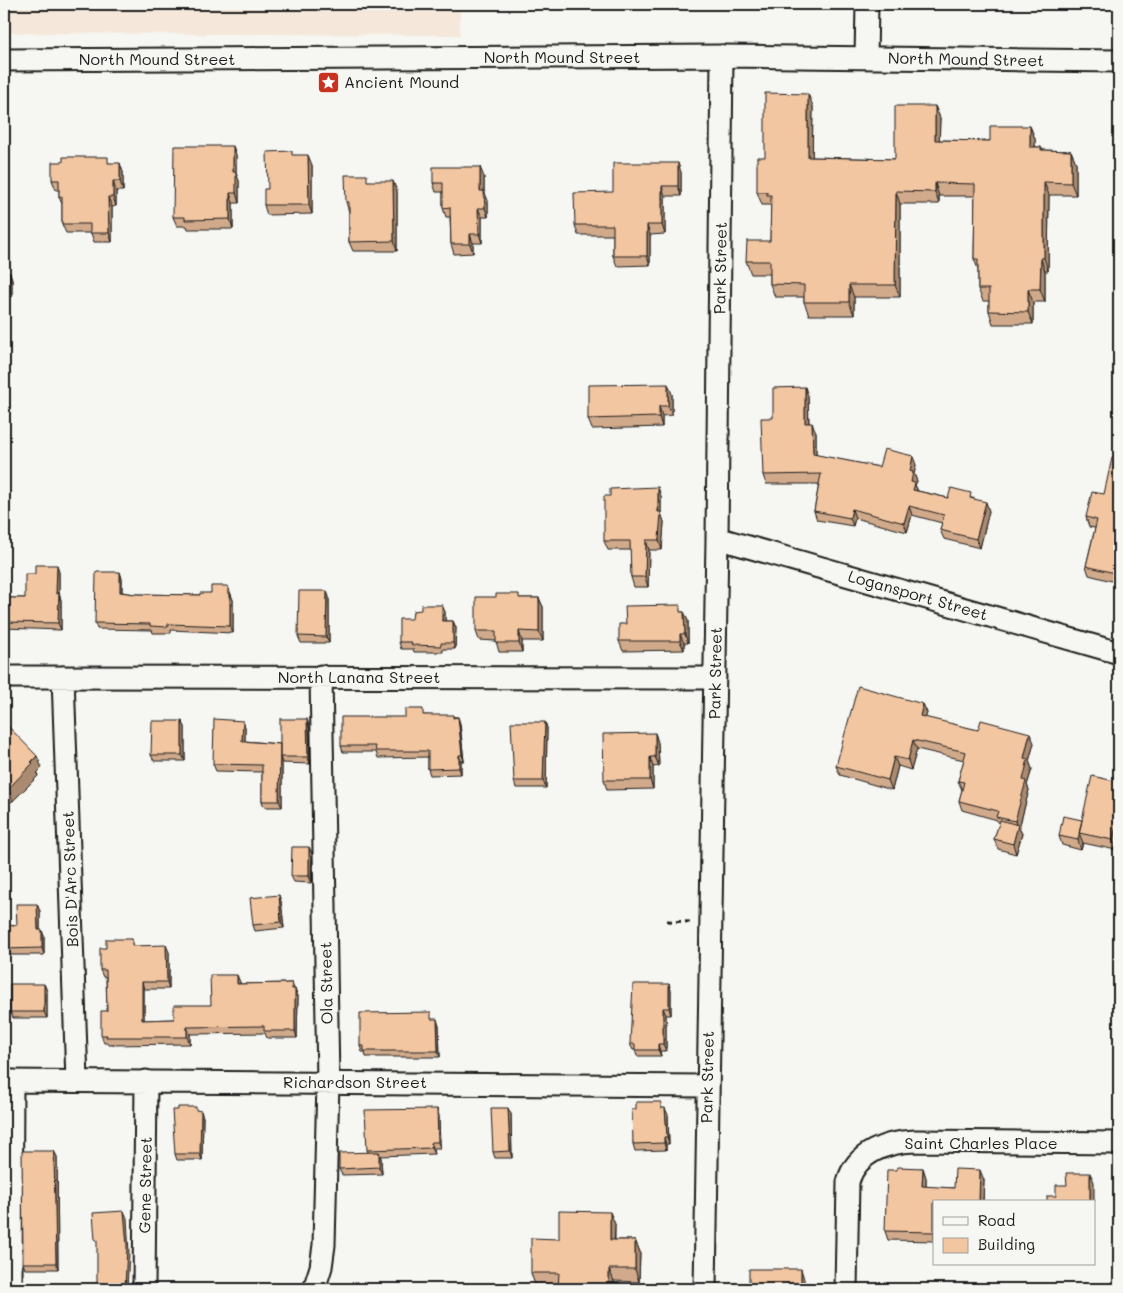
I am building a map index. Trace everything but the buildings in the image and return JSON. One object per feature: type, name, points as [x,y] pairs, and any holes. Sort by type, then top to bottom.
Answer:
[{"type":"street","points":[[866,58],[868,4]]},
{"type":"street","name":"North Mound Street","points":[[4,60],[722,56],[1119,61]]},
{"type":"street","name":"Park Street","points":[[704,1289],[715,678],[722,56]]},
{"type":"street","name":"Logansport Street","points":[[717,538],[1119,653]]},
{"type":"street","name":"Ola Street","points":[[314,1289],[324,1245],[328,1081],[321,676]]},
{"type":"street","name":"North Lanana Street","points":[[4,677],[715,678]]},
{"type":"street","name":"Bois D'Arc Street","points":[[63,677],[77,1081]]},
{"type":"street","points":[[8,1081],[11,1289]]},
{"type":"street","name":"Richardson Street","points":[[8,1081],[328,1081],[707,1086]]},
{"type":"street","name":"Gene Street","points":[[144,1289],[146,1081]]},
{"type":"street","name":"Saint Charles Place","points":[[846,1289],[848,1182],[851,1172],[876,1149],[888,1144],[915,1141],[1119,1143]]},
{"type":"shaded area","points":[[4,4],[460,4],[460,35],[4,33]]},
{"type":"place","name":"Ancient Mound","points":[[328,82]]}]
